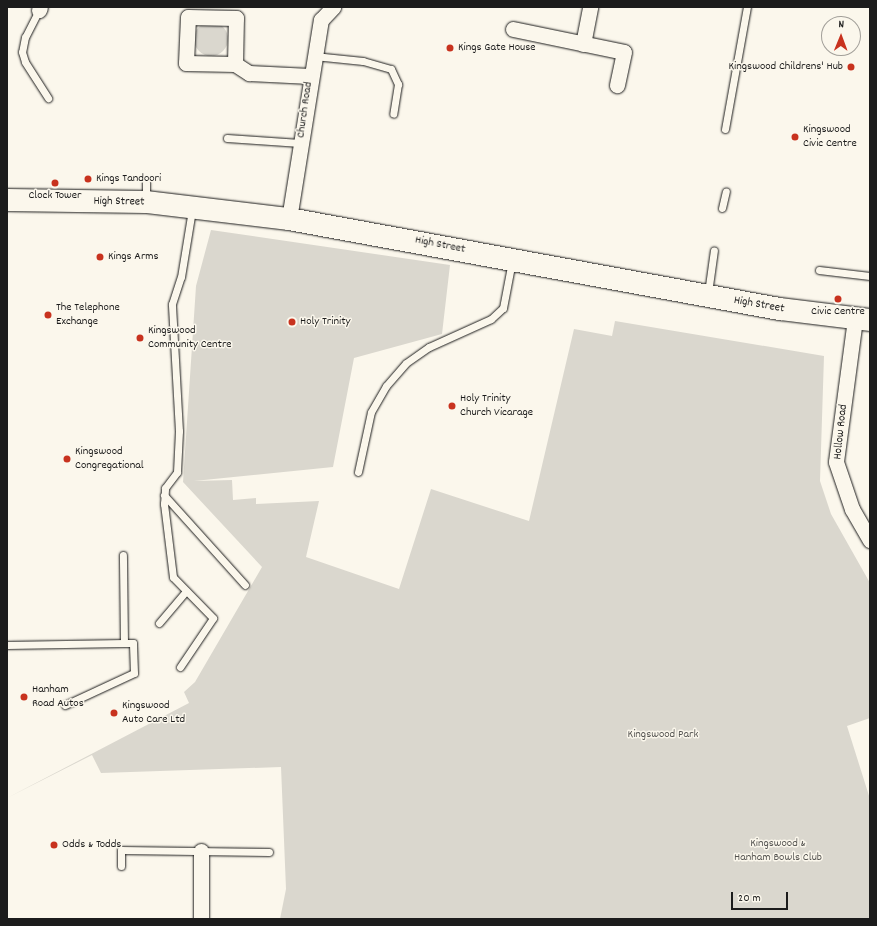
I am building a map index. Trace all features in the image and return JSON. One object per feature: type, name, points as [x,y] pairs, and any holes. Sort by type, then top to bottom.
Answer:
[{"type":"main road","name":"High Street","points":[[12,202],[146,192],[193,206],[289,219],[707,295],[863,319]]},
{"type":"street","name":"Church Road","points":[[289,219],[313,56],[321,20],[333,7]]},
{"type":"street","points":[[583,44],[590,7]]},
{"type":"street","points":[[235,64],[236,18],[188,17],[186,63],[235,64],[249,73],[310,76]]},
{"type":"street","points":[[513,29],[624,52],[618,85]]},
{"type":"street","name":"Hollow Road","points":[[863,319],[836,462],[852,509],[870,540]]},
{"type":"street","points":[[201,852],[201,919]]},
{"type":"lane","points":[[725,129],[747,7]]},
{"type":"lane","points":[[39,8],[26,37],[22,52],[25,62],[48,98]]},
{"type":"lane","points":[[313,56],[363,61],[390,69],[398,84],[393,114]]},
{"type":"lane","points":[[227,138],[301,142]]},
{"type":"lane","points":[[722,208],[726,191]]},
{"type":"lane","points":[[180,667],[213,618],[173,577],[164,495],[165,488],[177,472],[179,431],[172,304],[181,277],[193,206]]},
{"type":"lane","points":[[707,295],[714,250]]},
{"type":"lane","points":[[358,472],[371,412],[386,386],[406,363],[429,347],[491,319],[503,308],[512,259]]},
{"type":"lane","points":[[819,270],[870,276]]},
{"type":"lane","points":[[164,495],[245,585]]},
{"type":"lane","points":[[123,555],[124,643]]},
{"type":"lane","points":[[159,623],[186,591]]},
{"type":"lane","points":[[7,645],[133,643],[134,673],[65,706]]},
{"type":"lane","points":[[121,866],[121,850],[270,852]]},
{"type":"green space","points":[[214,22],[221,24],[226,29],[228,39],[226,49],[221,54],[208,56],[201,54],[196,49],[194,36],[196,29],[201,24]]},
{"type":"green space","name":"Kingswood Park","points":[[211,230],[450,265],[442,334],[354,358],[333,467],[194,481],[232,480],[233,500],[256,498],[256,504],[319,501],[306,557],[399,589],[431,489],[529,521],[574,329],[612,336],[615,321],[824,356],[820,481],[831,514],[870,583],[870,718],[847,726],[870,799],[870,919],[280,919],[286,889],[281,767],[101,773],[92,755],[7,798],[189,703],[184,692],[195,682],[262,567],[183,482],[196,286]]},
{"type":"place","name":"Kings Gate House","points":[[450,48]]},
{"type":"place","name":"Kingswood Childrens' Hub","points":[[851,67]]},
{"type":"place","name":"Kingswood Civic Centre","points":[[795,137]]},
{"type":"place","name":"Kings Tandoori","points":[[88,179]]},
{"type":"place","name":"Clock Tower","points":[[55,183]]},
{"type":"place","name":"Kings Arms","points":[[100,257]]},
{"type":"place","name":"Civic Centre","points":[[838,299]]},
{"type":"place","name":"The Telephone Exchange","points":[[48,315]]},
{"type":"place","name":"Holy Trinity","points":[[292,322]]},
{"type":"place","name":"Kingswood Community Centre","points":[[140,338]]},
{"type":"place","name":"Holy Trinity Church Vicarage","points":[[452,406]]},
{"type":"place","name":"Kingswood Congregational","points":[[67,459]]},
{"type":"place","name":"Hanham Road Autos","points":[[24,697]]},
{"type":"place","name":"Kingswood Auto Care Ltd","points":[[114,713]]},
{"type":"place","name":"Odds & Todds","points":[[54,845]]},
{"type":"park label","name":"Kingswood & Hanham Bowls Club","points":[[778,851]]}]
